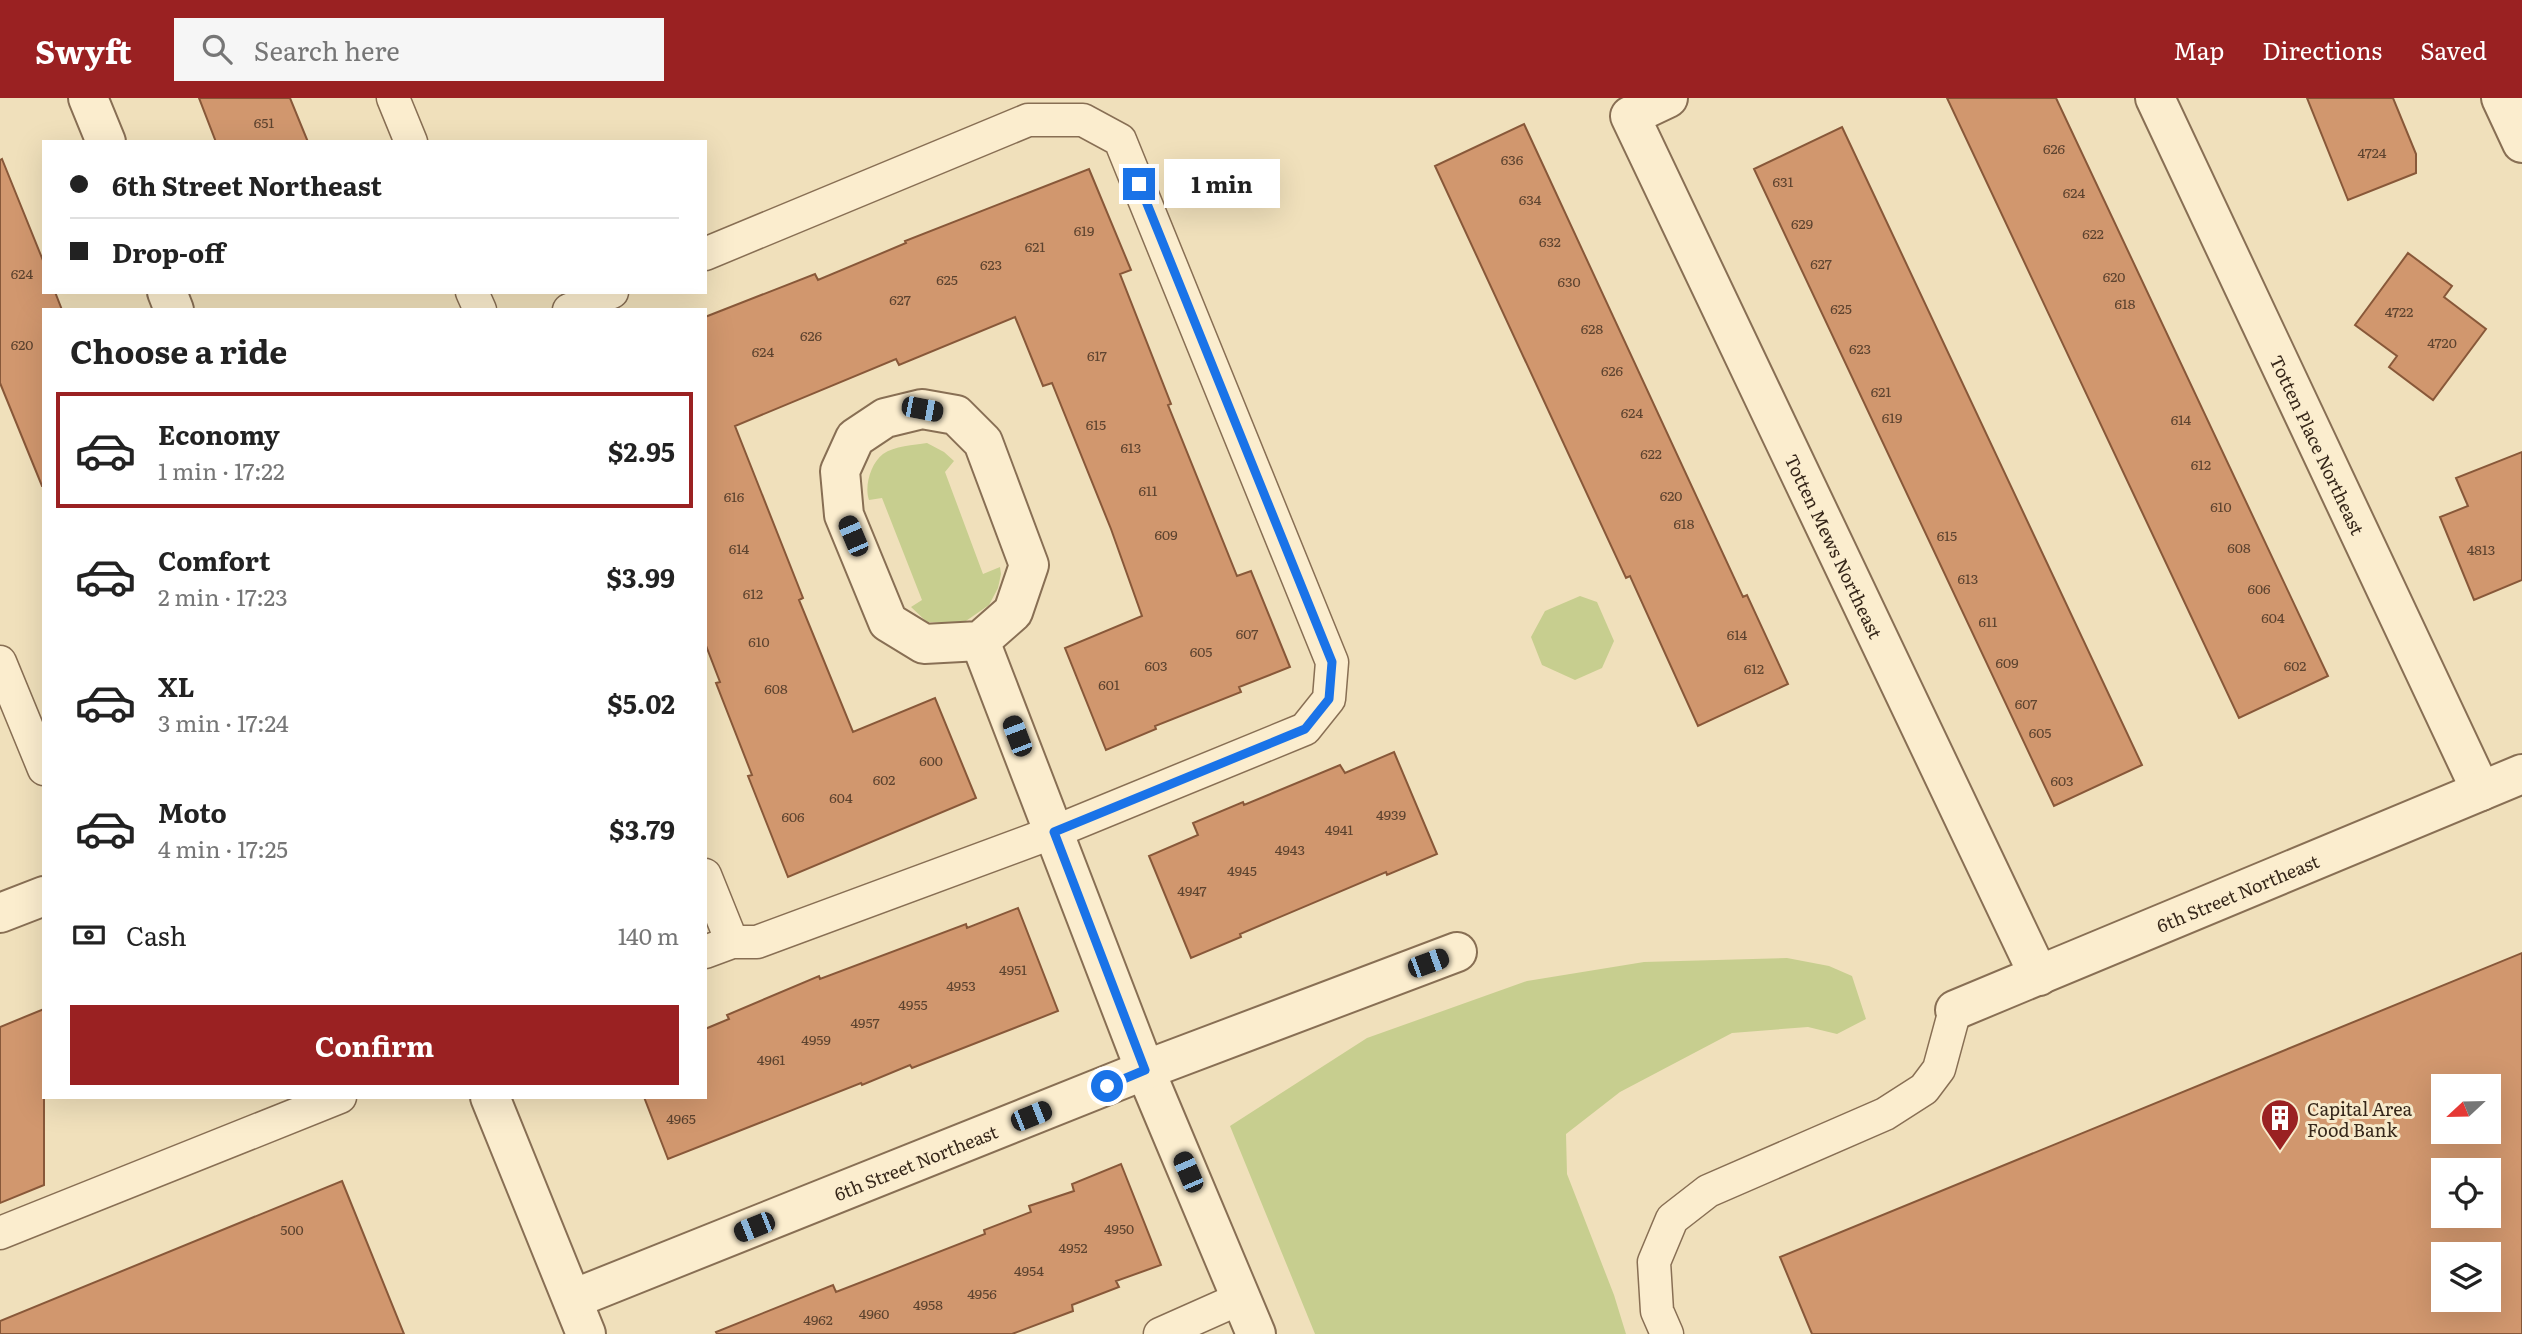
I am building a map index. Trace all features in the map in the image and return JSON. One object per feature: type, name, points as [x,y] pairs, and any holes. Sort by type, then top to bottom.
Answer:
[{"type":"street","points":[[88,98],[105,140]]},
{"type":"street","name":"Totten Mews Northeast","points":[[1668,98],[1630,116],[2039,976]]},
{"type":"street","name":"Totten Place Northeast","points":[[2155,98],[2481,791]]},
{"type":"street","points":[[2501,98],[2522,143]]},
{"type":"street","points":[[922,409],[956,415],[983,442],[1029,565],[1013,612],[980,641],[925,644],[888,622],[844,515],[840,471],[855,438],[885,418],[922,409]]},
{"type":"street","points":[[980,641],[1145,1070],[1256,1334]]},
{"type":"street","name":"6th Street Northeast","points":[[1955,1010],[2522,774]]},
{"type":"street","points":[[0,913],[42,897]]},
{"type":"street","name":"6th Street Northeast","points":[[573,1299],[1145,1070],[1457,952]]},
{"type":"street","points":[[491,1099],[586,1334]]},
{"type":"lane","points":[[393,98],[410,140]]},
{"type":"lane","points":[[707,253],[1028,120],[1083,120],[1121,140],[1332,662],[1329,699],[1305,729],[1054,832],[757,942],[719,947],[707,885]]},
{"type":"lane","points":[[574,308],[607,294]]},
{"type":"lane","points":[[0,662],[42,764]]},
{"type":"lane","points":[[1667,1334],[1657,1311],[1654,1262],[1672,1219],[1708,1191],[1885,1114],[1924,1089],[1939,1069],[1955,1010]]},
{"type":"lane","points":[[0,1233],[335,1099]]},
{"type":"lane","points":[[1160,1334],[1241,1298]]},
{"type":"green space","points":[[927,443],[954,461],[945,472],[983,574],[1000,567],[998,588],[989,605],[963,623],[927,622],[911,607],[922,600],[882,498],[869,500],[868,482],[872,469],[883,454],[898,448]]},
{"type":"green space","points":[[1580,596],[1597,602],[1614,641],[1602,668],[1575,680],[1542,665],[1531,637],[1545,611]]},
{"type":"green space","points":[[1787,958],[1829,966],[1852,976],[1866,1019],[1837,1034],[1808,1027],[1732,1033],[1620,1092],[1566,1134],[1567,1174],[1614,1295],[1626,1334],[1315,1334],[1230,1126],[1367,1038],[1527,981],[1644,962]]},
{"type":"building","points":[[199,98],[290,98],[307,140],[215,140]]},
{"type":"building","points":[[1947,98],[2056,98],[2328,676],[2239,718]]},
{"type":"building","points":[[2307,98],[2393,98],[2416,154],[2416,173],[2348,200]]},
{"type":"building","points":[[1524,124],[1743,597],[1747,595],[1788,684],[1698,726],[1630,576],[1626,578],[1435,166]]},
{"type":"building","points":[[1842,127],[2142,765],[2054,806],[1754,169]]},
{"type":"building","points":[[2,159],[42,258],[42,294],[56,294],[61,308],[42,308],[42,486],[0,383]]},
{"type":"building","points":[[1089,169],[1131,270],[1120,274],[1171,404],[1168,405],[1237,576],[1251,571],[1290,667],[1239,687],[1241,692],[1155,726],[1156,729],[1106,750],[1065,648],[1142,616],[1111,529],[1052,383],[1043,386],[1015,317],[899,365],[896,359],[735,426],[803,598],[799,600],[853,732],[935,698],[976,798],[788,877],[748,776],[752,775],[716,683],[720,682],[707,648],[707,316],[815,274],[818,280],[906,243],[905,241]]},
{"type":"building","points":[[2408,253],[2452,286],[2444,297],[2486,329],[2433,400],[2389,367],[2397,356],[2355,325]]},
{"type":"building","points":[[2522,452],[2522,580],[2474,600],[2440,517],[2468,506],[2456,478]]},
{"type":"building","points":[[1394,752],[1437,854],[1387,875],[1386,872],[1240,934],[1241,937],[1191,958],[1149,856],[1198,835],[1193,823],[1340,765],[1345,773]]},
{"type":"building","points":[[1018,908],[1058,1011],[912,1068],[910,1065],[862,1085],[861,1083],[668,1159],[645,1099],[707,1099],[707,1028],[729,1019],[727,1015],[819,976],[820,979],[966,924],[967,928]]},
{"type":"building","name":"Capital Area Food Bank","points":[[2522,953],[2522,1334],[1812,1334],[1780,1257]]},
{"type":"building","points":[[42,1010],[44,1185],[0,1203],[0,1027]]},
{"type":"building","points":[[1121,1164],[1161,1265],[1116,1281],[1119,1287],[1072,1305],[1073,1311],[1012,1334],[716,1332],[833,1285],[836,1292],[985,1234],[984,1230],[1031,1212],[1029,1206],[1074,1191],[1072,1184]]},
{"type":"building","points":[[342,1181],[404,1334],[0,1334],[0,1321]]},
{"type":"place","name":"Capital Area Food Bank","points":[[2280,1152]]},
{"type":"route","points":[[1107,1086],[1145,1070],[1054,832],[1305,729],[1329,699],[1332,662],[1139,184]]}]
